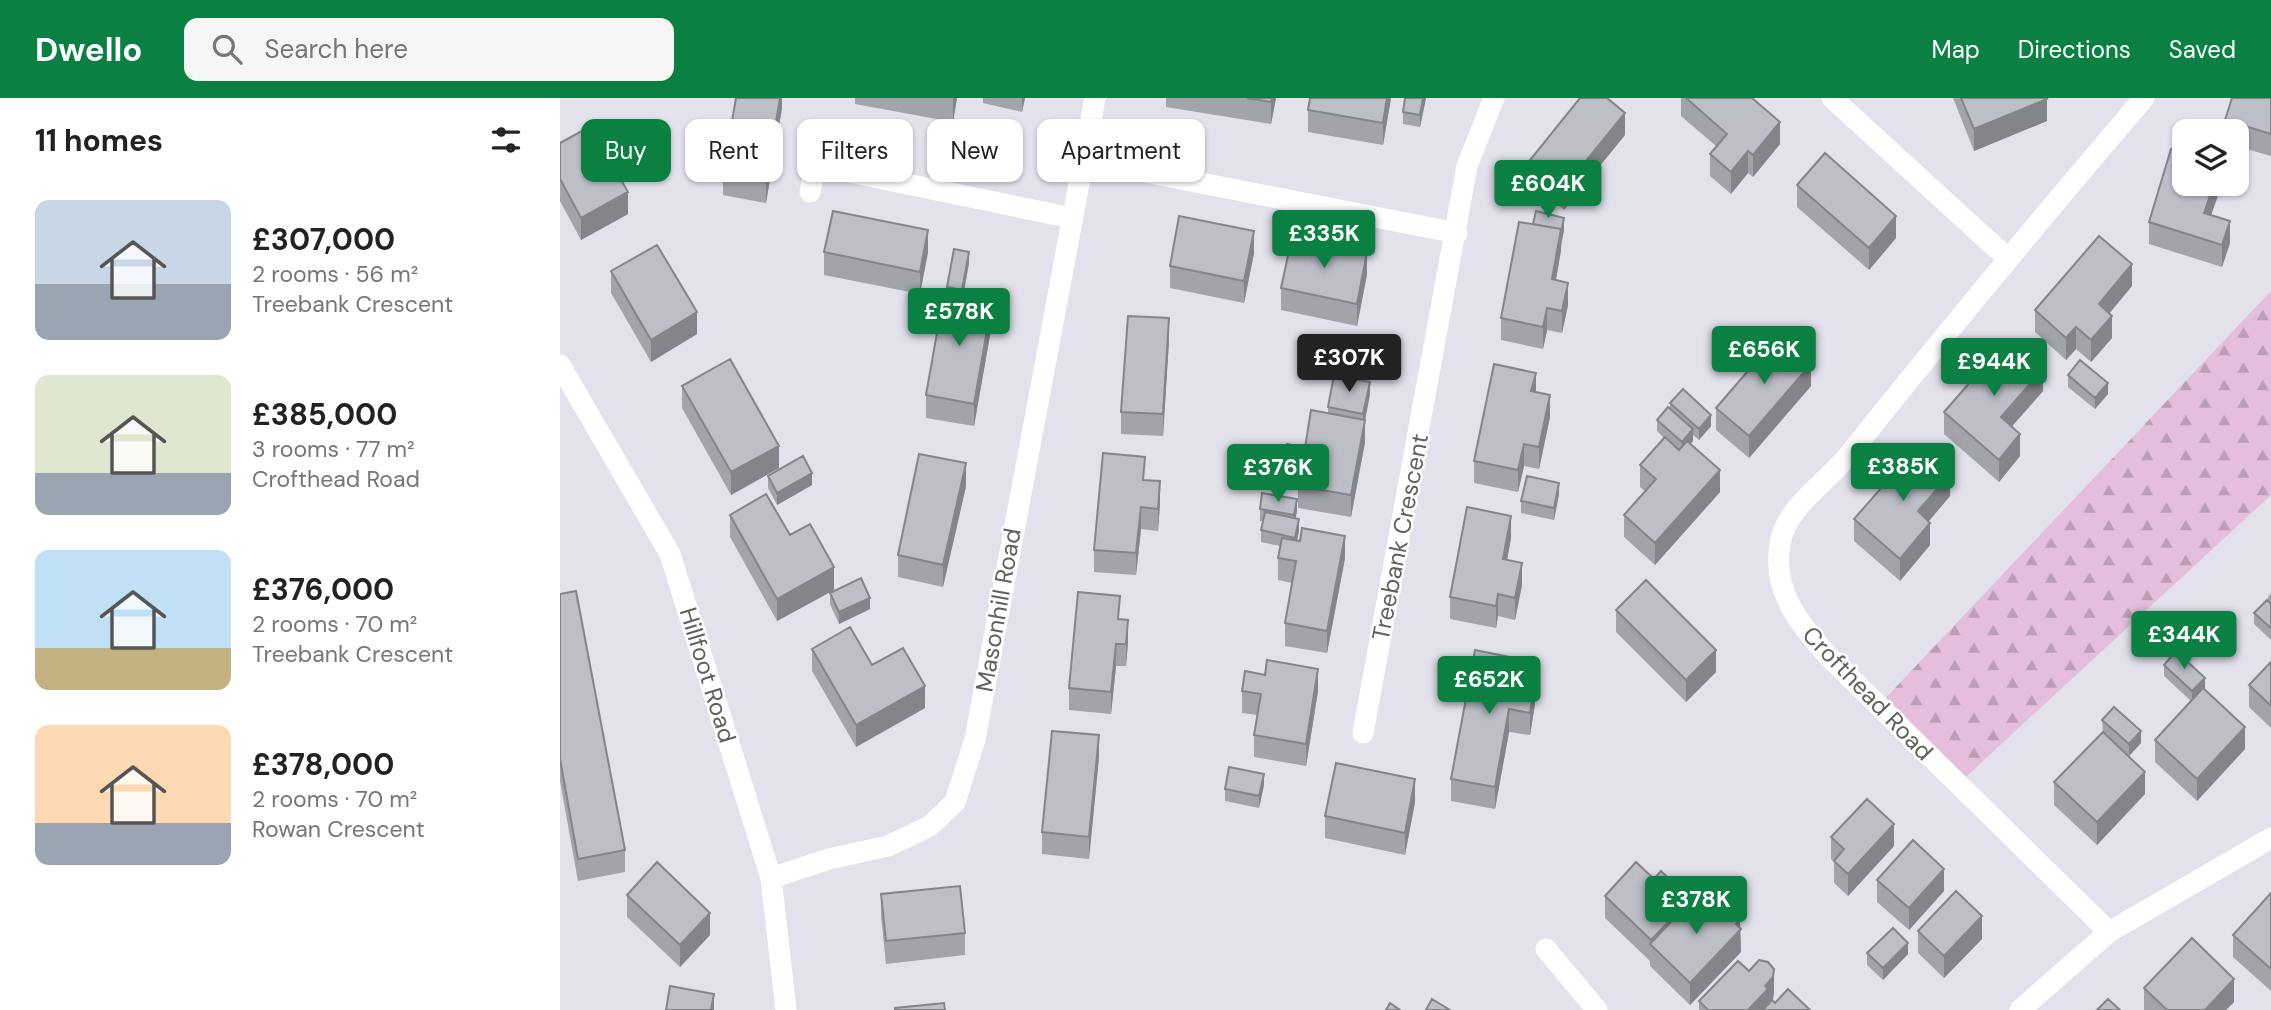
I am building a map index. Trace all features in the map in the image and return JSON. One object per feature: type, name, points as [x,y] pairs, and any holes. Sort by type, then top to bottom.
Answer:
[{"type":"street","name":"Masonhill Road","points":[[1091,119],[1095,98]]},
{"type":"street","name":"Treebank Crescent","points":[[1363,733],[1457,233],[1467,166],[1494,98]]},
{"type":"street","points":[[1832,98],[2007,258]]},
{"type":"street","name":"Crofthead Road","points":[[2109,932],[1827,656],[1795,618],[1779,583],[1780,541],[1798,508],[1841,464],[2007,258],[2144,98]]},
{"type":"street","points":[[810,192],[812,182]]},
{"type":"street","points":[[897,182],[1072,218]]},
{"type":"street","name":"Masonhill Road","points":[[771,878],[829,859],[888,846],[930,826],[955,802],[975,739],[1079,182]]},
{"type":"street","points":[[1196,182],[1457,233]]},
{"type":"street","name":"Hillfoot Road","points":[[560,365],[670,554],[771,878],[786,1010]]},
{"type":"street","points":[[2020,1010],[2109,932],[2271,838]]},
{"type":"street","points":[[1546,949],[1597,1010]]},
{"type":"green space","points":[[2271,291],[2271,495],[1958,784],[1878,706]]},
{"type":"building","points":[[736,98],[780,98],[776,119],[732,119]]},
{"type":"building","points":[[1247,98],[1272,98],[1271,102]]},
{"type":"building","points":[[1310,98],[1387,98],[1383,123],[1308,110]]},
{"type":"building","points":[[1405,98],[1423,98],[1420,115],[1403,112]]},
{"type":"building","points":[[1580,98],[1607,98],[1625,113],[1564,188],[1530,160]]},
{"type":"building","points":[[1686,98],[1752,98],[1780,122],[1753,155],[1748,151],[1731,172],[1710,154],[1727,134]]},
{"type":"building","points":[[1961,98],[2046,98],[2047,99],[1974,129]]},
{"type":"building","points":[[2232,98],[2271,98],[2271,134],[2249,127],[2249,119],[2225,119]]},
{"type":"building","points":[[581,131],[581,182],[622,182],[628,192],[581,218],[560,179],[560,143]]},
{"type":"building","points":[[2171,149],[2172,196],[2210,196],[2204,213],[2230,221],[2222,245],[2149,222]]},
{"type":"building","points":[[1825,153],[1896,216],[1869,248],[1797,185]]},
{"type":"building","points":[[833,211],[928,230],[920,272],[824,252]]},
{"type":"building","points":[[1536,211],[1564,218],[1561,232],[1561,229],[1533,224]]},
{"type":"building","points":[[1179,216],[1254,231],[1244,281],[1170,266]]},
{"type":"building","points":[[1519,222],[1561,229],[1552,279],[1568,283],[1562,311],[1547,308],[1543,327],[1501,318]]},
{"type":"building","points":[[2099,236],[2132,264],[2099,304],[2112,316],[2091,340],[2076,327],[2066,338],[2035,310]]},
{"type":"building","points":[[1292,237],[1367,252],[1357,304],[1281,288]]},
{"type":"building","points":[[657,245],[697,312],[651,340],[611,271]]},
{"type":"building","points":[[954,249],[969,252],[962,290],[947,287]]},
{"type":"building","points":[[944,293],[992,302],[974,404],[926,395]]},
{"type":"building","points":[[1128,316],[1169,318],[1163,414],[1121,412]]},
{"type":"building","points":[[1779,335],[1811,364],[1749,436],[1716,408]]},
{"type":"building","points":[[2008,339],[2043,369],[2001,417],[2020,434],[1999,460],[1944,412]]},
{"type":"building","points":[[730,359],[779,446],[731,472],[682,386]]},
{"type":"building","points":[[2080,360],[2108,383],[2095,398],[2068,375]]},
{"type":"building","points":[[1494,364],[1536,373],[1531,391],[1550,395],[1539,447],[1524,444],[1518,470],[1474,461]]},
{"type":"building","points":[[1334,375],[1370,382],[1363,414],[1328,407]]},
{"type":"building","points":[[1683,389],[1711,415],[1699,429],[1670,403]]},
{"type":"building","points":[[1668,407],[1693,429],[1682,442],[1657,420]]},
{"type":"building","points":[[1311,410],[1365,420],[1351,495],[1298,486],[1301,467],[1284,464],[1287,444],[1305,448]]},
{"type":"building","points":[[1665,437],[1679,450],[1687,441],[1720,470],[1655,543],[1624,515],[1656,479],[1640,465]]},
{"type":"building","points":[[1918,446],[1950,474],[1918,511],[1930,523],[1900,559],[1854,519]]},
{"type":"building","points":[[1103,453],[1145,457],[1143,480],[1160,481],[1158,509],[1141,507],[1136,553],[1094,550]]},
{"type":"building","points":[[919,454],[966,463],[943,565],[898,555]]},
{"type":"building","points":[[803,456],[812,473],[777,493],[768,476]]},
{"type":"building","points":[[1527,476],[1559,483],[1554,508],[1521,501]]},
{"type":"building","points":[[1262,493],[1297,499],[1294,515],[1260,509]]},
{"type":"building","points":[[766,494],[790,535],[810,524],[834,567],[777,599],[730,515]]},
{"type":"building","points":[[1467,507],[1511,516],[1503,559],[1522,563],[1515,598],[1498,594],[1496,606],[1450,597]]},
{"type":"building","points":[[1265,512],[1299,519],[1295,538],[1261,530]]},
{"type":"building","points":[[1302,528],[1345,536],[1327,631],[1285,623],[1296,561],[1278,558],[1282,538],[1300,541]]},
{"type":"building","points":[[861,578],[870,598],[839,612],[830,593]]},
{"type":"building","points":[[1646,580],[1716,650],[1686,680],[1616,610]]},
{"type":"building","points":[[576,591],[625,850],[578,859],[560,759],[560,594]]},
{"type":"building","points":[[1078,592],[1120,596],[1118,619],[1128,620],[1126,644],[1116,644],[1111,692],[1069,688]]},
{"type":"building","points":[[2267,600],[2271,604],[2271,628],[2254,613]]},
{"type":"building","points":[[850,627],[872,665],[903,648],[925,686],[856,725],[812,649]]},
{"type":"building","points":[[1475,650],[1520,659],[1516,678],[1535,682],[1530,713],[1509,709],[1495,787],[1451,779]]},
{"type":"building","points":[[2176,651],[2205,678],[2192,691],[2164,665]]},
{"type":"building","points":[[1267,660],[1318,669],[1306,744],[1254,735],[1261,694],[1242,691],[1245,671],[1265,675]]},
{"type":"building","points":[[2271,662],[2271,706],[2249,685]]},
{"type":"building","points":[[2203,688],[2245,727],[2197,779],[2155,740]]},
{"type":"building","points":[[2114,707],[2141,731],[2129,744],[2102,720]]},
{"type":"building","points":[[1052,731],[1099,735],[1089,837],[1042,832]]},
{"type":"building","points":[[2103,732],[2145,772],[2097,822],[2054,782]]},
{"type":"building","points":[[1336,763],[1415,779],[1405,833],[1325,816]]},
{"type":"building","points":[[1229,767],[1264,774],[1259,796],[1225,789]]},
{"type":"building","points":[[1867,799],[1894,824],[1848,874],[1834,861],[1844,849],[1831,837]]},
{"type":"building","points":[[1913,840],[1944,869],[1909,908],[1877,880]]},
{"type":"building","points":[[657,862],[710,913],[680,945],[627,895]]},
{"type":"building","points":[[1636,862],[1654,879],[1661,871],[1690,899],[1651,940],[1605,896]]},
{"type":"building","points":[[960,886],[965,933],[886,941],[881,894]]},
{"type":"building","points":[[1701,890],[1724,912],[1728,908],[1740,920],[1736,924],[1741,929],[1690,983],[1650,944]]},
{"type":"building","points":[[1956,891],[1982,916],[1944,956],[1918,931]]},
{"type":"building","points":[[2271,893],[2271,969],[2233,935]]},
{"type":"building","points":[[1893,928],[1908,943],[1883,968],[1867,953]]},
{"type":"building","points":[[2192,938],[2234,979],[2205,1010],[2167,1010],[2144,988]]},
{"type":"building","points":[[1759,960],[1768,962],[1774,969],[1773,977],[1765,986],[1768,989],[1748,1010],[1708,1010],[1699,1001],[1738,961],[1749,971]]},
{"type":"building","points":[[670,986],[714,994],[711,1010],[666,1010]]},
{"type":"building","points":[[1788,989],[1810,1010],[1763,1010],[1772,1000],[1775,1003]]},
{"type":"building","points":[[1432,999],[1450,1010],[1426,1010]]},
{"type":"building","points":[[2108,999],[2120,1010],[2097,1010]]},
{"type":"building","points":[[944,1003],[945,1010],[895,1010],[895,1008]]},
{"type":"building","points":[[1390,1003],[1400,1010],[1386,1010]]}]
